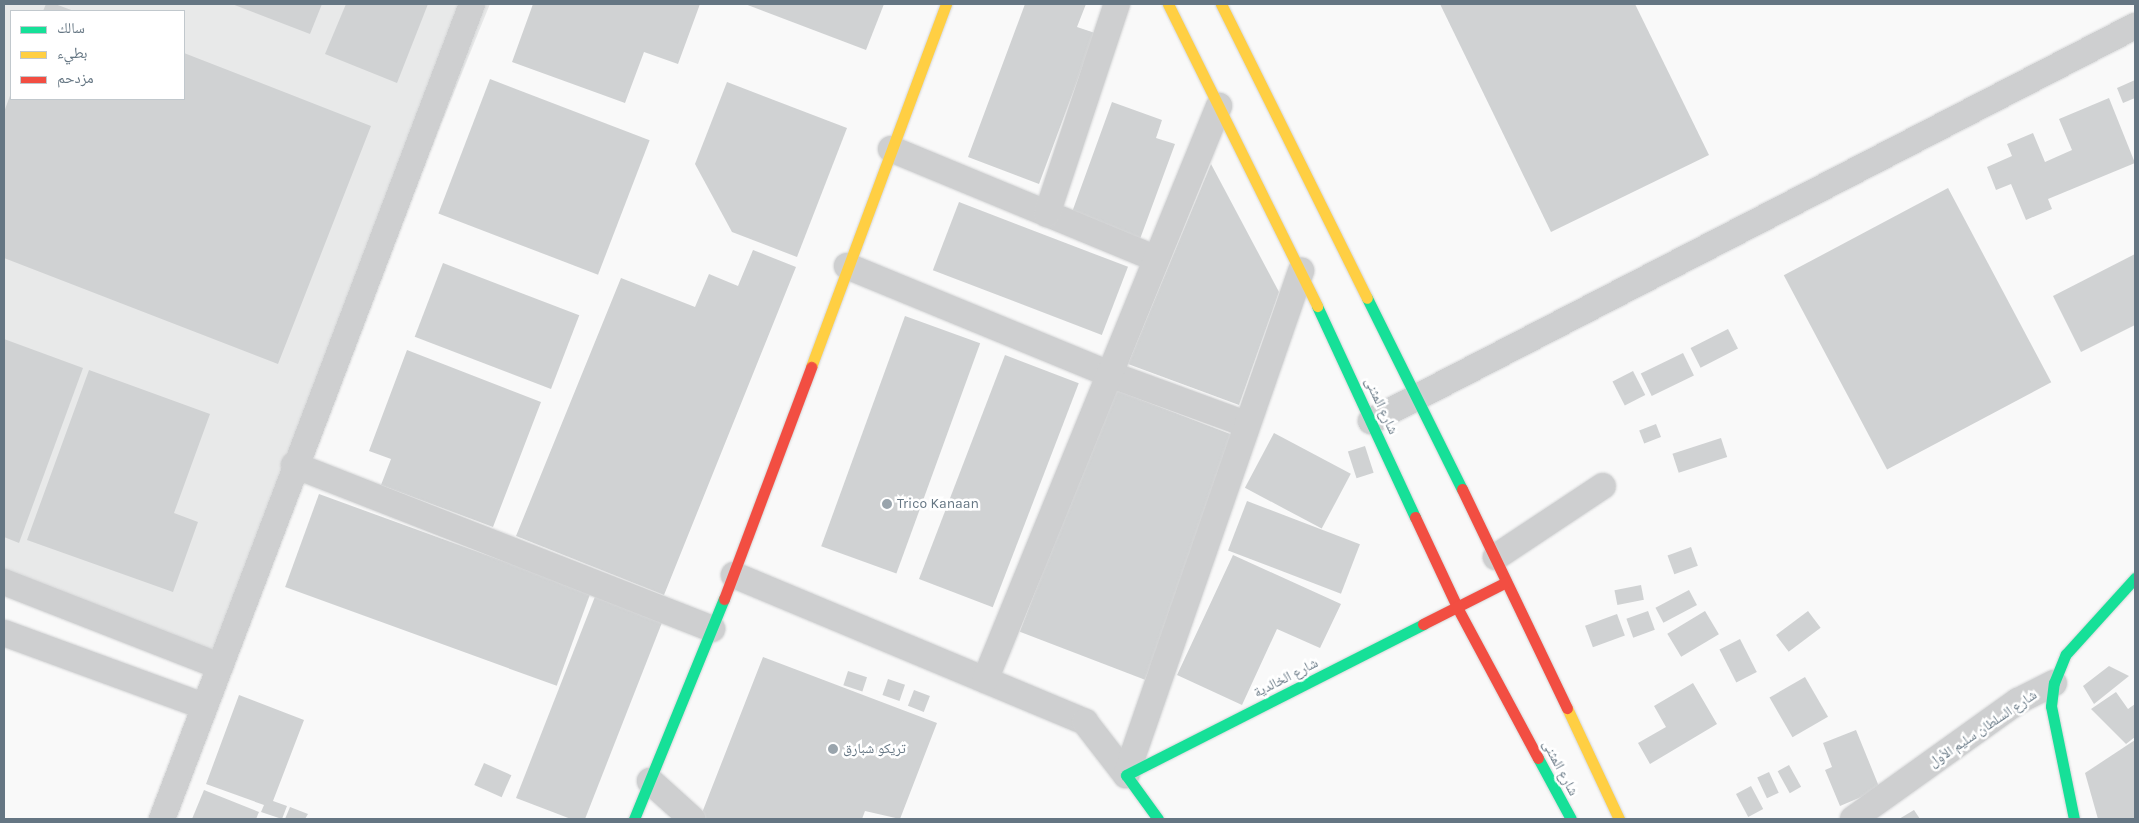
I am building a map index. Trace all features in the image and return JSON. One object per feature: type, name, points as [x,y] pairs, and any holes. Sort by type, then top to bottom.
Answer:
[{"type":"street","points":[[162,819],[294,465],[472,4]]},
{"type":"street","points":[[634,819],[734,575],[847,266],[946,4]]},
{"type":"street","points":[[1047,214],[1117,4]]},
{"type":"street","name":"شارع المثنى","points":[[1168,4],[1302,271],[1458,609],[1571,819]]},
{"type":"street","points":[[1221,4],[1496,557],[1506,582],[1619,819]]},
{"type":"street","points":[[1371,420],[1417,398],[2135,26]]},
{"type":"street","points":[[985,680],[1219,106]]},
{"type":"street","points":[[891,149],[1156,259]]},
{"type":"street","points":[[847,266],[1109,374],[1246,424]]},
{"type":"street","points":[[1126,776],[1246,424],[1302,271]]},
{"type":"street","points":[[294,465],[712,628]]},
{"type":"street","points":[[1496,557],[1603,486]]},
{"type":"street","points":[[734,575],[1085,722],[1158,819]]},
{"type":"street","points":[[2074,819],[2051,706],[2054,683],[2066,654],[2135,578]]},
{"type":"street","points":[[4,582],[220,666]]},
{"type":"street","name":"شارع الخالدية","points":[[1126,776],[1458,609],[1506,582]]},
{"type":"street","points":[[4,633],[204,706]]},
{"type":"street","name":"شارع السلطان سليم الأول","points":[[1853,819],[2018,701],[2054,683]]},
{"type":"street","points":[[650,781],[692,819]]},
{"type":"shaded area","points":[[4,4],[490,4],[220,666],[4,582]]},
{"type":"building","points":[[46,4],[55,4],[71,10],[43,10]]},
{"type":"building","points":[[232,4],[322,4],[310,34]]},
{"type":"building","points":[[346,4],[428,4],[397,83],[325,54]]},
{"type":"building","points":[[533,4],[700,4],[678,64],[644,52],[625,103],[512,62]]},
{"type":"building","points":[[745,4],[884,4],[866,50]]},
{"type":"building","points":[[1025,4],[1086,4],[1077,27],[1095,33],[1039,184],[968,157]]},
{"type":"building","points":[[1440,4],[1635,4],[1709,155],[1551,232]]},
{"type":"building","points":[[185,53],[371,126],[278,364],[4,258],[4,112],[10,96],[10,100],[185,100]]},
{"type":"building","points":[[490,79],[650,140],[598,275],[438,213]]},
{"type":"building","points":[[2135,80],[2135,98],[2123,103],[2117,88]]},
{"type":"building","points":[[727,82],[847,128],[797,257],[732,232],[695,164]]},
{"type":"building","points":[[2109,98],[2135,163],[2048,199],[2052,209],[2026,220],[2011,184],[1996,190],[1987,167],[2012,156],[2007,144],[2033,133],[2045,162],[2072,150],[2059,119]]},
{"type":"building","points":[[1112,102],[1162,120],[1156,138],[1175,144],[1140,239],[1071,215]]},
{"type":"building","points":[[1211,164],[1279,292],[1239,405],[1128,364]]},
{"type":"building","points":[[1948,188],[2051,382],[1887,470],[1784,275]]},
{"type":"building","points":[[959,202],[1128,267],[1102,335],[933,270]]},
{"type":"building","points":[[753,250],[796,267],[664,595],[516,536],[621,278],[695,307],[709,274],[738,286]]},
{"type":"building","points":[[2135,254],[2135,325],[2081,352],[2053,296]]},
{"type":"building","points":[[443,263],[579,315],[551,389],[415,337]]},
{"type":"building","points":[[905,316],[980,343],[896,574],[821,546]]},
{"type":"building","points":[[1728,329],[1738,349],[1701,368],[1691,348]]},
{"type":"building","points":[[4,339],[83,368],[19,543],[4,537]]},
{"type":"building","points":[[407,350],[541,402],[493,527],[381,485],[391,459],[369,451]]},
{"type":"building","points":[[1683,353],[1694,375],[1652,396],[1641,374]]},
{"type":"building","points":[[1005,355],[1079,383],[993,607],[919,579]]},
{"type":"building","points":[[89,370],[210,414],[174,513],[198,522],[173,592],[27,540]]},
{"type":"building","points":[[1633,371],[1645,395],[1625,405],[1613,381]]},
{"type":"building","points":[[1113,389],[1238,437],[1145,680],[1020,632]]},
{"type":"building","points":[[1656,424],[1661,437],[1644,444],[1639,430]]},
{"type":"building","points":[[1274,433],[1351,474],[1322,529],[1245,488]]},
{"type":"building","points":[[1721,438],[1727,457],[1679,473],[1672,454]]},
{"type":"building","points":[[1365,446],[1374,473],[1357,478],[1348,452]]},
{"type":"building","points":[[319,494],[591,593],[557,686],[285,587]]},
{"type":"building","points":[[1247,501],[1360,544],[1341,594],[1228,550]]},
{"type":"building","points":[[1691,547],[1698,566],[1674,574],[1668,556]]},
{"type":"building","points":[[1233,555],[1341,604],[1320,648],[1277,629],[1242,705],[1177,675]]},
{"type":"building","points":[[1641,585],[1644,600],[1617,605],[1614,590]]},
{"type":"building","points":[[1689,590],[1697,605],[1663,623],[1655,608]]},
{"type":"building","points":[[596,594],[663,620],[585,819],[571,819],[516,798]]},
{"type":"building","points":[[1648,611],[1655,630],[1633,638],[1626,619]]},
{"type":"building","points":[[1705,611],[1719,634],[1681,657],[1667,634]]},
{"type":"building","points":[[1808,611],[1821,628],[1789,652],[1776,635]]},
{"type":"building","points":[[1617,614],[1625,636],[1593,647],[1585,626]]},
{"type":"building","points":[[1740,639],[1757,672],[1736,682],[1720,649]]},
{"type":"building","points":[[763,657],[937,723],[900,819],[865,811],[862,819],[700,818]]},
{"type":"building","points":[[2109,666],[2129,676],[2094,704],[2083,686]]},
{"type":"building","points":[[848,671],[867,677],[862,691],[843,685]]},
{"type":"building","points":[[1805,677],[1828,717],[1792,737],[1769,698]]},
{"type":"building","points":[[888,679],[905,685],[899,701],[882,695]]},
{"type":"building","points":[[1693,683],[1717,724],[1650,764],[1638,743],[1666,727],[1654,706]]},
{"type":"building","points":[[914,690],[930,696],[924,712],[908,706]]},
{"type":"building","points":[[2116,692],[2128,709],[2135,704],[2135,737],[2126,744],[2091,709]]},
{"type":"building","points":[[239,695],[304,720],[273,801],[287,806],[282,819],[261,812],[264,805],[206,784]]},
{"type":"building","points":[[1856,730],[1880,789],[1840,806],[1825,770],[1832,767],[1823,743]]},
{"type":"building","points":[[2135,740],[2135,819],[2098,819],[2085,773]]},
{"type":"building","points":[[484,763],[511,775],[502,797],[474,785]]},
{"type":"building","points":[[1789,765],[1801,787],[1790,793],[1778,771]]},
{"type":"building","points":[[1769,772],[1779,793],[1767,798],[1757,777]]},
{"type":"building","points":[[1751,786],[1763,809],[1748,817],[1736,794]]},
{"type":"building","points":[[204,790],[259,812],[256,819],[192,819]]},
{"type":"building","points":[[290,807],[308,814],[305,819],[285,819]]},
{"type":"building","points":[[1914,810],[1920,819],[1899,819]]},
{"type":"traffic: fast","points":[[1367,298],[1462,489]]},
{"type":"traffic: fast","points":[[1317,306],[1415,517]]},
{"type":"traffic: fast","points":[[2074,819],[2051,706],[2054,683],[2066,654],[2135,578]]},
{"type":"traffic: fast","points":[[634,819],[724,599]]},
{"type":"traffic: fast","points":[[1158,819],[1126,775],[1423,624]]},
{"type":"traffic: fast","points":[[1538,758],[1571,819]]},
{"type":"traffic: slow","points":[[811,367],[946,4]]},
{"type":"traffic: slow","points":[[1168,4],[1317,306]]},
{"type":"traffic: slow","points":[[1221,4],[1367,298]]},
{"type":"traffic: slow","points":[[1567,708],[1619,819]]},
{"type":"traffic: jam","points":[[724,599],[811,367]]},
{"type":"traffic: jam","points":[[1462,489],[1567,708]]},
{"type":"traffic: jam","points":[[1415,517],[1458,609],[1538,758]]},
{"type":"traffic: jam","points":[[1423,624],[1506,582]]},
{"type":"place","name":"Trico Kanaan","points":[[887,504]]},
{"type":"place","name":"تريكو شبارق","points":[[833,749]]}]
